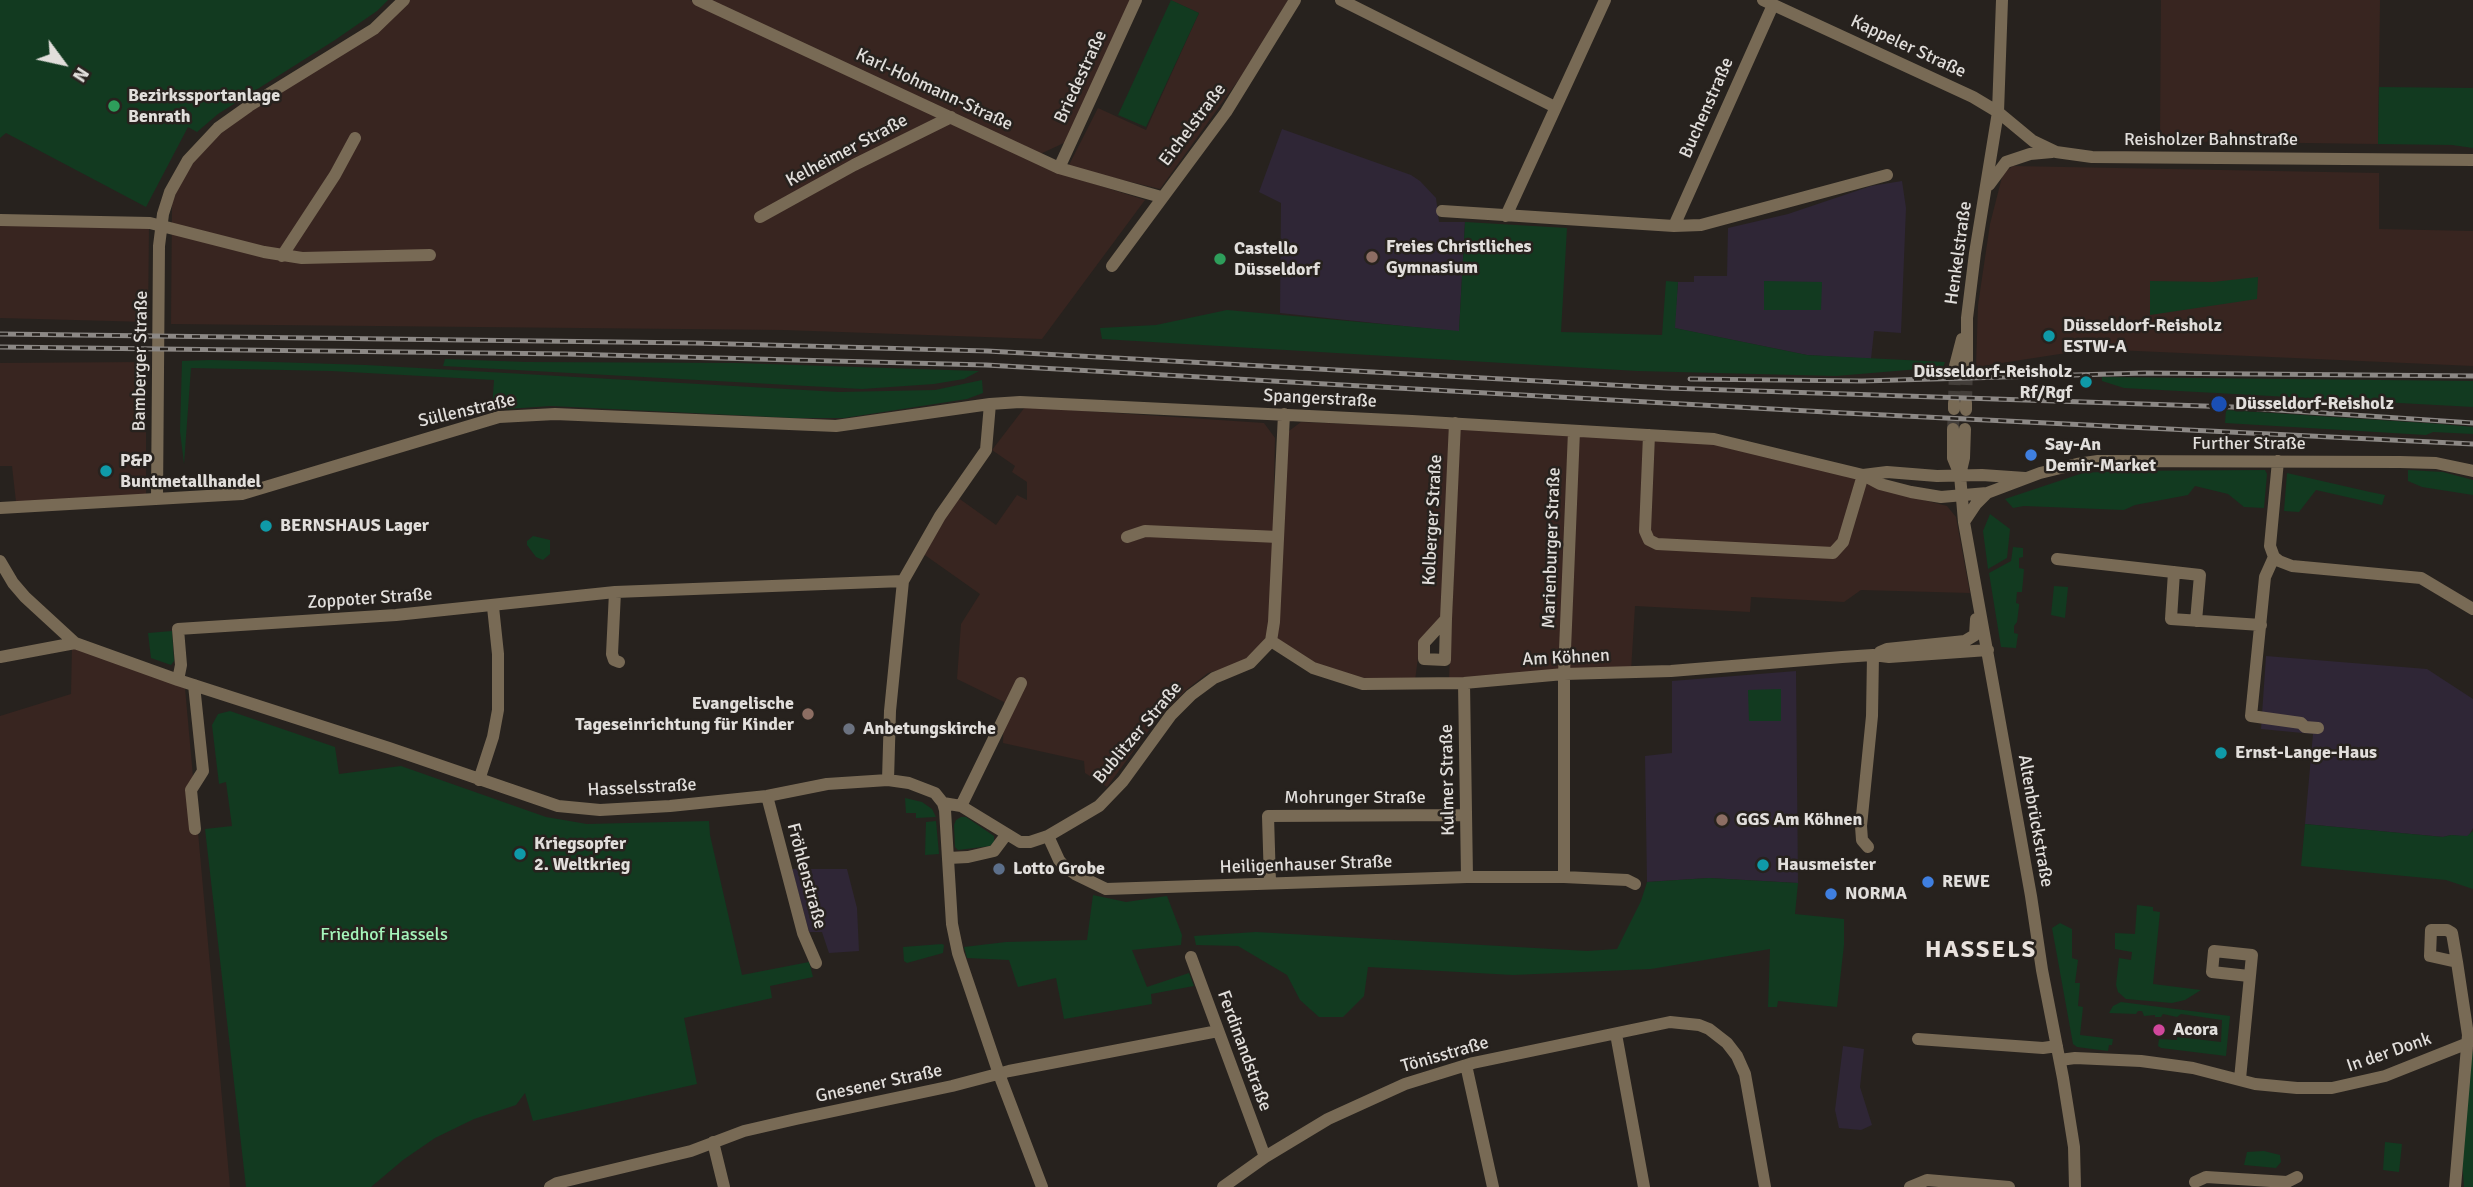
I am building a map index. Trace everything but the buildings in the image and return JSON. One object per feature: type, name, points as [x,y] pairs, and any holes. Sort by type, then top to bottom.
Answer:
[{"type":"street","name":"Bamberger Straße","points":[[157,498],[161,225],[170,192],[179,175],[206,139],[249,106],[374,29],[404,0]]},
{"type":"street","name":"Karl-Hohmann-Straße","points":[[698,0],[1059,168],[1161,197]]},
{"type":"street","name":"Briedestraße","points":[[1059,168],[1136,0]]},
{"type":"street","name":"Eichelstraße","points":[[1112,266],[1226,112],[1295,0]]},
{"type":"street","points":[[1341,0],[1555,107]]},
{"type":"street","points":[[1506,216],[1605,0]]},
{"type":"street","name":"Henkelstraße","points":[[1961,367],[1984,192],[1998,112],[2002,0]]},
{"type":"street","name":"Kappeler Straße","points":[[1768,2],[1963,92],[1998,112]]},
{"type":"street","name":"Buchenstraße","points":[[1674,226],[1768,2]]},
{"type":"street","name":"Reisholzer Bahnstraße","points":[[1998,112],[2033,141],[2056,152],[2092,157],[2473,160]]},
{"type":"street","name":"Kelheimer Straße","points":[[760,217],[854,164],[951,117]]},
{"type":"street","points":[[282,256],[335,175],[355,138]]},
{"type":"street","name":"Henkelstraße","points":[[1984,192],[2006,162],[2030,154],[2056,152]]},
{"type":"street","name":"Reisholzer Bahnstraße","points":[[2436,159],[2473,168]]},
{"type":"street","points":[[1442,211],[1674,226],[1701,225],[1887,175]]},
{"type":"street","points":[[0,220],[150,223],[282,256],[302,258],[430,255]]},
{"type":"street","name":"Spangerstraße","points":[[990,404],[1020,402],[1284,414],[1714,439],[1863,475],[1880,484],[1911,492],[1941,497],[1961,495]]},
{"type":"street","points":[[888,780],[890,711],[903,581],[940,516],[986,450],[990,404]]},
{"type":"street","name":"Süllenstraße","points":[[0,508],[242,494],[499,417],[555,414],[836,426],[990,404]]},
{"type":"street","points":[[1271,641],[1275,622],[1284,414]]},
{"type":"street","name":"Kolberger Straße","points":[[1446,619],[1455,423]]},
{"type":"street","points":[[1959,429],[1964,458],[1960,475]]},
{"type":"street","name":"Marienburger Straße","points":[[1564,877],[1564,674],[1574,431]]},
{"type":"street","points":[[1649,435],[1645,531],[1649,540],[1657,544],[1833,553],[1843,542],[1863,475]]},
{"type":"street","name":"Further Straße","points":[[1961,495],[1987,494],[2014,485],[2025,478],[2098,461],[2425,463],[2473,471]]},
{"type":"street","points":[[2278,461],[2270,538],[2270,550],[2274,556],[2292,566],[2421,578],[2473,609]]},
{"type":"street","name":"Spangerstraße","points":[[1863,475],[1887,472],[1960,475]]},
{"type":"street","name":"Further Straße","points":[[1960,475],[2025,478]]},
{"type":"street","name":"Altenbrückstraße","points":[[1960,475],[1964,522],[2060,1060],[2074,1147],[2075,1187]]},
{"type":"street","points":[[1964,522],[1976,504],[1987,494]]},
{"type":"street","points":[[1127,537],[1145,531],[1278,537]]},
{"type":"street","points":[[2274,556],[2264,578],[2251,716],[2318,728]]},
{"type":"street","points":[[2057,559],[2200,575],[2196,621]]},
{"type":"street","name":"Hasselsstraße","points":[[0,561],[18,589],[75,643],[178,680],[558,806],[579,809],[670,806],[766,796],[827,785],[888,780],[909,783],[928,790],[935,793],[943,803]]},
{"type":"street","points":[[2174,572],[2171,619],[2261,625]]},
{"type":"street","name":"Zoppoter Straße","points":[[178,680],[181,665],[178,629],[493,607],[615,592],[903,581]]},
{"type":"street","points":[[615,592],[612,654],[614,660],[619,662]]},
{"type":"street","name":"Altenbrückstraße","points":[[1965,641],[1972,638],[1976,631],[1979,602]]},
{"type":"street","points":[[479,780],[493,737],[498,710],[498,654],[493,607]]},
{"type":"street","points":[[47,649],[55,626]]},
{"type":"street","name":"Am Köhnen","points":[[1271,641],[1313,668],[1363,684],[1464,683],[1564,674],[1737,667],[1873,655],[1889,657],[1988,650]]},
{"type":"street","name":"Bublitzer Straße","points":[[1048,836],[1099,806],[1123,781],[1171,715],[1191,695],[1214,678],[1250,663],[1271,641]]},
{"type":"street","name":"Am Köhnen","points":[[1873,655],[1888,649],[1965,641]]},
{"type":"street","points":[[0,657],[75,643]]},
{"type":"street","points":[[1868,847],[1862,840],[1861,827],[1872,716],[1873,655]]},
{"type":"street","points":[[961,806],[1021,683]]},
{"type":"street","name":"Kulmer Straße","points":[[1464,683],[1467,877]]},
{"type":"street","points":[[194,685],[203,771],[191,790],[195,829]]},
{"type":"street","name":"Fröhlenstraße","points":[[766,796],[803,933],[816,963]]},
{"type":"street","points":[[1042,1187],[999,1074],[956,945],[943,803],[961,806],[1006,835],[1025,843],[1048,836]]},
{"type":"street","name":"Mohrunger Straße","points":[[1270,882],[1268,816],[1466,814]]},
{"type":"street","points":[[948,858],[968,857],[994,850],[1006,835]]},
{"type":"street","name":"Heiligenhauser Straße","points":[[1048,836],[1064,866],[1106,889],[1467,877],[1564,877],[1627,880],[1635,884]]},
{"type":"street","name":"Ferdinandstraße","points":[[1191,957],[1265,1157]]},
{"type":"street","points":[[2455,1187],[2470,1043],[2457,962]]},
{"type":"street","points":[[2240,1079],[2249,976]]},
{"type":"street","name":"Tönisstraße","points":[[1223,1187],[1265,1157],[1343,1112],[1405,1084],[1466,1065],[1670,1022],[1699,1025],[1709,1029],[1727,1043],[1744,1070],[1765,1187]]},
{"type":"street","name":"Gnesener Straße","points":[[551,1186],[691,1151],[744,1131],[999,1074],[1218,1031]]},
{"type":"street","points":[[1616,1034],[1644,1187]]},
{"type":"street","points":[[1918,1039],[2039,1048],[2057,1046]]},
{"type":"street","name":"In der Donk","points":[[2060,1060],[2075,1058],[2141,1061],[2193,1068],[2255,1083],[2297,1088],[2348,1086],[2385,1076],[2470,1043]]},
{"type":"street","points":[[1466,1065],[1493,1187]]},
{"type":"street","points":[[713,1142],[724,1187]]},
{"type":"street","points":[[2193,1180],[2206,1177],[2287,1182],[2297,1177]]},
{"type":"street","points":[[1910,1187],[1927,1180],[2008,1187]]},
{"type":"shaded area","points":[[408,0],[690,0],[1057,172],[1145,200],[1042,339],[783,330],[171,324],[172,203],[180,183],[195,160],[219,132]]},
{"type":"shaded area","points":[[707,0],[1131,0],[1066,142],[1038,155]]},
{"type":"shaded area","points":[[1170,0],[1288,0],[1240,78],[1160,189],[1068,167],[1098,108],[1146,130],[1199,13]]},
{"type":"shaded area","points":[[2161,0],[2380,0],[2378,144],[2160,141]]},
{"type":"shaded area","name":"Freies Christliches Gymnasium","points":[[1282,129],[1411,175],[1436,198],[1439,222],[1465,222],[1459,332],[1280,313],[1281,203],[1259,192]]},
{"type":"shaded area","points":[[2013,166],[2379,173],[2379,229],[2473,231],[2473,366],[2092,349],[1976,367],[1978,305],[1990,224],[2003,173]]},
{"type":"shaded area","points":[[1902,181],[1906,208],[1901,333],[1874,331],[1871,359],[1807,355],[1674,328],[1678,282],[1694,282],[1694,276],[1727,276],[1728,228],[1788,214],[1871,186]]},
{"type":"shaded area","points":[[0,223],[149,226],[148,322],[0,318]]},
{"type":"shaded area","points":[[146,362],[146,495],[16,502],[12,466],[0,466],[0,363]]},
{"type":"shaded area","points":[[1025,407],[1264,423],[1275,438],[1271,630],[1248,662],[1208,673],[1186,690],[1158,718],[1107,787],[1085,773],[1084,761],[1003,743],[1004,702],[957,679],[961,624],[980,594],[922,553],[957,497],[996,525],[1017,495],[1027,500],[1027,482],[1012,472],[1015,466],[992,450]]},
{"type":"shaded area","points":[[1301,422],[1450,428],[1442,622],[1420,641],[1415,681],[1361,681],[1311,664],[1274,640],[1289,431]]},
{"type":"shaded area","points":[[1460,429],[1571,434],[1562,672],[1449,679]]},
{"type":"shaded area","points":[[1577,435],[1715,443],[1859,479],[1881,489],[1947,506],[1956,517],[1970,593],[1861,590],[1844,602],[1751,597],[1750,612],[1635,606],[1631,671],[1566,673]]},
{"type":"shaded area","points":[[72,646],[185,688],[230,1187],[0,1187],[0,716],[71,694]]},
{"type":"shaded area","points":[[2266,656],[2427,669],[2473,699],[2473,828],[2468,837],[2305,824],[2313,734],[2261,729]]},
{"type":"shaded area","name":"GGS Am Köhnen","points":[[1796,671],[1798,883],[1709,878],[1647,882],[1645,756],[1672,753],[1672,681]]},
{"type":"shaded area","points":[[792,869],[847,869],[857,908],[859,951],[829,953],[822,932],[809,932]]},
{"type":"shaded area","points":[[1843,1046],[1864,1049],[1860,1087],[1872,1125],[1861,1130],[1839,1128],[1835,1110]]},
{"type":"green space","name":"Bezirkssportanlage Benrath","points":[[0,0],[388,0],[377,11],[335,40],[218,114],[197,132],[188,127],[146,207],[6,133],[0,138]]},
{"type":"green space","points":[[1171,0],[1199,13],[1146,127],[1118,115]]},
{"type":"green space","points":[[2379,87],[2473,88],[2473,148],[2452,145],[2378,144]]},
{"type":"green space","points":[[1465,222],[1567,228],[1561,332],[1662,335],[1666,281],[1678,282],[1675,328],[1807,355],[1945,362],[1943,367],[1836,376],[1637,371],[1102,339],[1100,328],[1156,325],[1227,310],[1459,331]]},
{"type":"green space","points":[[2258,277],[2257,299],[2150,315],[2150,281],[2213,282]]},
{"type":"green space","points":[[1764,281],[1822,282],[1821,310],[1764,310]]},
{"type":"green space","points":[[445,359],[736,363],[979,371],[964,379],[934,384],[862,389],[443,366]]},
{"type":"green space","points":[[182,361],[366,365],[839,392],[935,390],[982,380],[983,393],[967,399],[844,418],[551,406],[492,410],[494,380],[331,371],[191,368],[184,464],[180,431]]},
{"type":"green space","points":[[2102,377],[2473,381],[2473,407],[2124,388],[2102,381]]},
{"type":"green space","points":[[2226,410],[2473,427],[2473,434],[2433,432],[2426,435],[2225,423]]},
{"type":"green space","points":[[2265,470],[2267,474],[2264,508],[2244,507],[2228,494],[2195,486],[2188,495],[2135,505],[2124,510],[2024,506],[2013,508],[2005,499],[2083,473]]},
{"type":"green space","points":[[2408,470],[2443,472],[2473,480],[2473,495],[2422,487],[2408,481]]},
{"type":"green space","points":[[2287,473],[2385,495],[2382,505],[2316,490],[2299,512],[2284,511]]},
{"type":"green space","points":[[1990,514],[2010,529],[2007,558],[1988,569],[1983,531]]},
{"type":"green space","points":[[533,536],[550,540],[550,554],[543,560],[536,557],[527,545],[527,541]]},
{"type":"green space","points":[[2013,547],[2023,548],[2019,568],[2024,569],[2022,592],[2017,592],[2016,603],[2019,606],[2014,626],[2014,633],[2018,634],[2016,648],[2001,647],[1989,573],[2011,561]]},
{"type":"green space","points":[[2054,586],[2068,587],[2065,618],[2051,615]]},
{"type":"green space","points":[[172,631],[174,661],[171,665],[151,658],[148,633]]},
{"type":"green space","points":[[1781,689],[1781,721],[1749,721],[1748,690]]},
{"type":"green space","name":"Friedhof Hassels","points":[[230,711],[335,747],[339,774],[401,766],[546,817],[587,824],[709,821],[742,975],[809,962],[813,977],[770,986],[772,998],[684,1018],[697,1084],[533,1121],[525,1093],[516,1105],[474,1119],[435,1138],[371,1187],[246,1187],[205,829],[232,826],[226,782],[219,784],[212,725],[218,714]]},
{"type":"green space","points":[[905,798],[922,802],[932,809],[936,817],[916,818],[916,813],[906,813]]},
{"type":"green space","points":[[961,817],[966,817],[994,836],[994,842],[990,846],[958,850],[955,847],[954,825]]},
{"type":"green space","points":[[936,821],[939,854],[925,855],[926,822]]},
{"type":"green space","points":[[2305,824],[2443,837],[2467,836],[2473,831],[2473,889],[2446,880],[2301,866]]},
{"type":"green space","points":[[1709,878],[1798,883],[1795,914],[1844,919],[1837,1007],[1778,1001],[1777,1007],[1768,1007],[1770,949],[1651,969],[1513,975],[1368,967],[1364,996],[1343,1017],[1319,1017],[1300,1000],[1287,975],[1238,946],[1196,945],[1194,936],[1256,932],[1587,951],[1617,949],[1641,901],[1647,882]]},
{"type":"green space","points":[[1093,895],[1126,902],[1167,896],[1182,935],[1181,945],[1132,950],[1147,987],[1189,973],[1194,986],[1151,994],[1152,1004],[1064,1019],[1056,978],[1018,987],[1009,960],[967,958],[964,947],[1006,942],[1087,940]]},
{"type":"green space","points":[[2137,905],[2153,907],[2153,911],[2160,912],[2153,984],[2201,990],[2185,1000],[2172,1003],[2126,999],[2118,992],[2116,985],[2119,958],[2131,960],[2132,952],[2115,949],[2115,933],[2135,934]]},
{"type":"green space","points":[[2060,923],[2072,929],[2072,958],[2078,960],[2075,983],[2080,983],[2078,1006],[2083,1007],[2080,1035],[2113,1039],[2108,1051],[2077,1047],[2073,1044],[2052,928]]},
{"type":"green space","points":[[942,944],[943,953],[907,963],[904,961],[903,947]]},
{"type":"green space","points":[[2121,1002],[2230,1016],[2226,1056],[2158,1046],[2159,1039],[2177,1040],[2177,1037],[2221,1042],[2222,1020],[2181,1014],[2177,1017],[2163,1014],[2161,1017],[2144,1016],[2142,1011],[2136,1014],[2109,1013],[2113,1006]]},
{"type":"green space","points":[[2473,1051],[2473,1187],[2464,1187],[2462,1159],[2470,1054]]},
{"type":"green space","points":[[2385,1142],[2402,1144],[2399,1172],[2383,1170]]},
{"type":"green space","points":[[2264,1151],[2280,1155],[2281,1162],[2276,1168],[2244,1165],[2247,1152]]},
{"type":"tunnel","points":[[1954,403],[1955,366]]},
{"type":"tunnel","points":[[1966,403],[1967,367]]},
{"type":"tunnel","points":[[1953,429],[1954,409]]},
{"type":"railway","points":[[0,334],[694,343],[987,351],[1667,388],[2233,407],[2473,423]]},
{"type":"railway","points":[[0,347],[565,354],[986,365],[1844,413],[2473,444]]},
{"type":"railway","points":[[1690,379],[1862,381],[2145,373],[2473,376]]},
{"type":"place","name":"Bezirkssportanlage Benrath","points":[[114,106]]},
{"type":"place","name":"Freies Christliches Gymnasium","points":[[1372,257]]},
{"type":"place","name":"Castello Düsseldorf","points":[[1220,259]]},
{"type":"place","name":"Düsseldorf-Reisholz ESTW-A","points":[[2049,336]]},
{"type":"place","name":"Düsseldorf-Reisholz Rf/Rgf","points":[[2086,382]]},
{"type":"place","name":"Düsseldorf-Reisholz","points":[[2219,404]]},
{"type":"place","name":"Say-An Demir-Market","points":[[2031,455]]},
{"type":"place","name":"P&P Buntmetallhandel","points":[[106,471]]},
{"type":"place","name":"BERNSHAUS Lager","points":[[266,526]]},
{"type":"place","name":"Evangelische Tageseinrichtung für Kinder","points":[[808,714]]},
{"type":"place","name":"Anbetungskirche","points":[[849,729]]},
{"type":"place","name":"Ernst-Lange-Haus","points":[[2221,753]]},
{"type":"place","name":"GGS Am Köhnen","points":[[1722,820]]},
{"type":"place","name":"Kriegsopfer 2. Weltkrieg","points":[[520,854]]},
{"type":"place","name":"Hausmeister","points":[[1763,865]]},
{"type":"place","name":"Lotto Grobe","points":[[999,869]]},
{"type":"place","name":"REWE","points":[[1928,882]]},
{"type":"place","name":"NORMA","points":[[1831,894]]},
{"type":"place","name":"Acora","points":[[2159,1030]]},
{"type":"district","name":"HASSELS","points":[[1981,951]]}]
